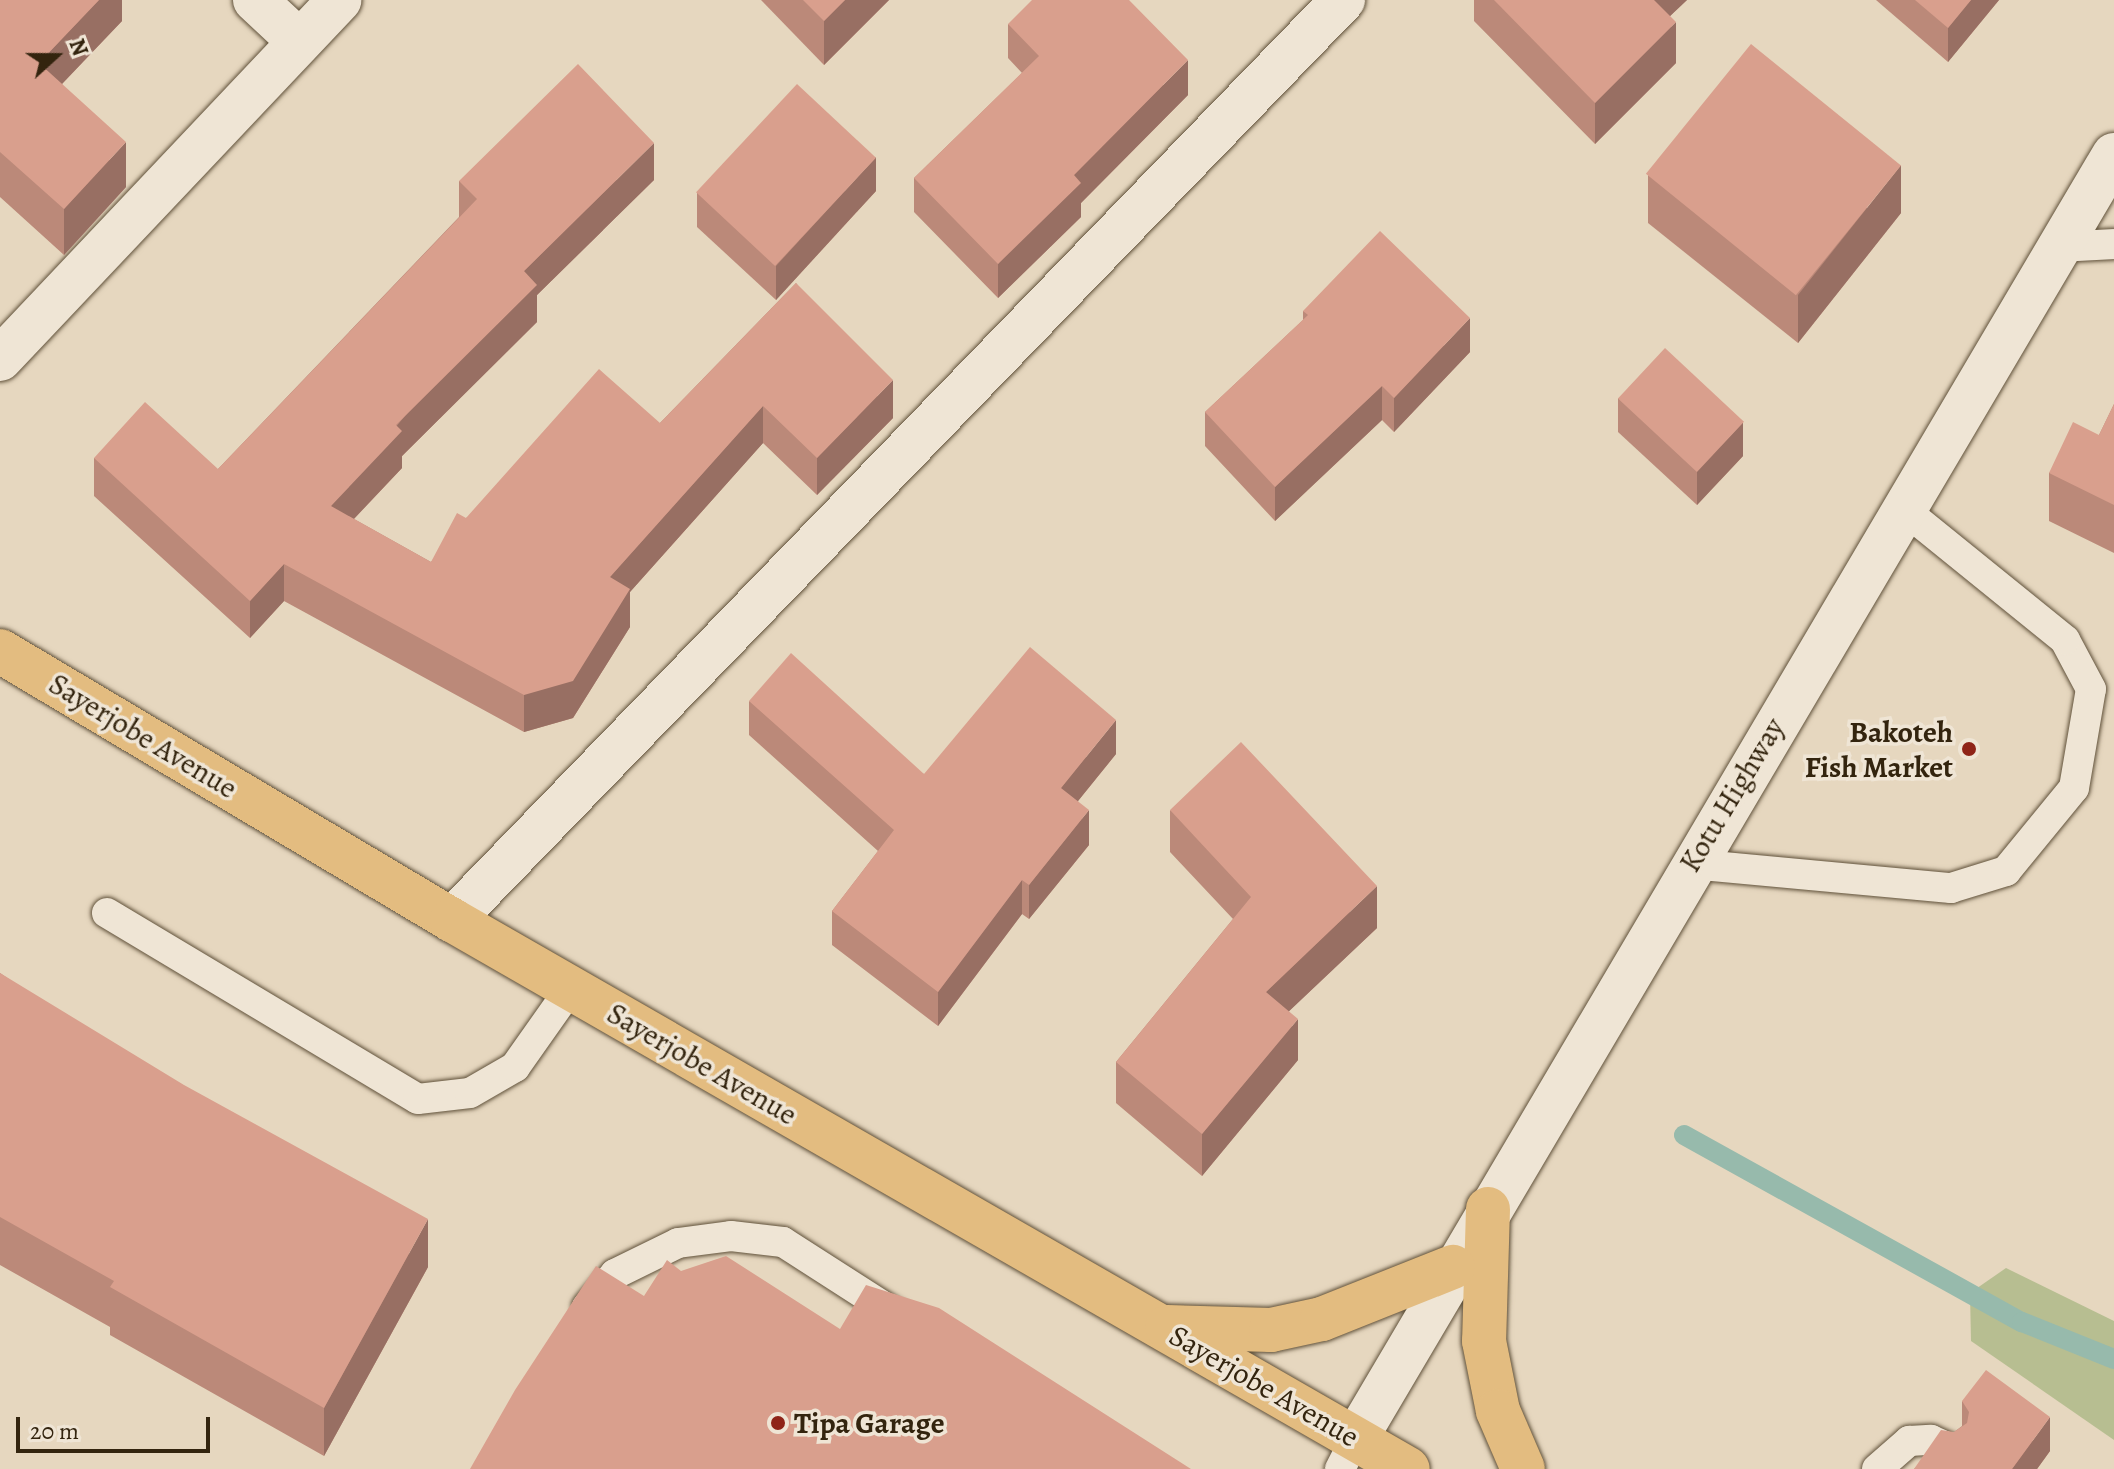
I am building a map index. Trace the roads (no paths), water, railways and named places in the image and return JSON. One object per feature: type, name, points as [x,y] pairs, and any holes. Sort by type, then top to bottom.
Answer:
[{"type":"main road","name":"Sayerjobe Avenue","points":[[0,651],[570,989],[1161,1327],[1348,1454],[1408,1469]]},
{"type":"main road","points":[[1488,1209],[1484,1341],[1498,1411],[1523,1469]]},
{"type":"main road","points":[[1161,1327],[1271,1330],[1322,1319],[1453,1267]]},
{"type":"street","points":[[255,0],[299,41]]},
{"type":"street","points":[[0,359],[340,0]]},
{"type":"street","points":[[452,920],[1343,0]]},
{"type":"street","name":"Kotu Highway","points":[[1348,1454],[1453,1267],[2114,155]]},
{"type":"lane","points":[[2059,247],[2114,244]]},
{"type":"lane","points":[[1691,864],[1951,888],[2006,871],[2074,788],[2091,689],[2065,640],[1902,508]]},
{"type":"lane","points":[[107,913],[418,1099],[470,1093],[515,1067],[570,989]]},
{"type":"lane","points":[[570,1330],[615,1274],[678,1243],[731,1236],[783,1242],[914,1326]]},
{"type":"lane","points":[[1877,1469],[1909,1441],[1931,1440],[1951,1449]]},
{"type":"waterway","points":[[1684,1135],[2022,1322],[2114,1359]]},
{"type":"place","name":"Bakoteh Fish Market","points":[[1969,749]]},
{"type":"place","name":"Tipa Garage","points":[[778,1423]]}]
